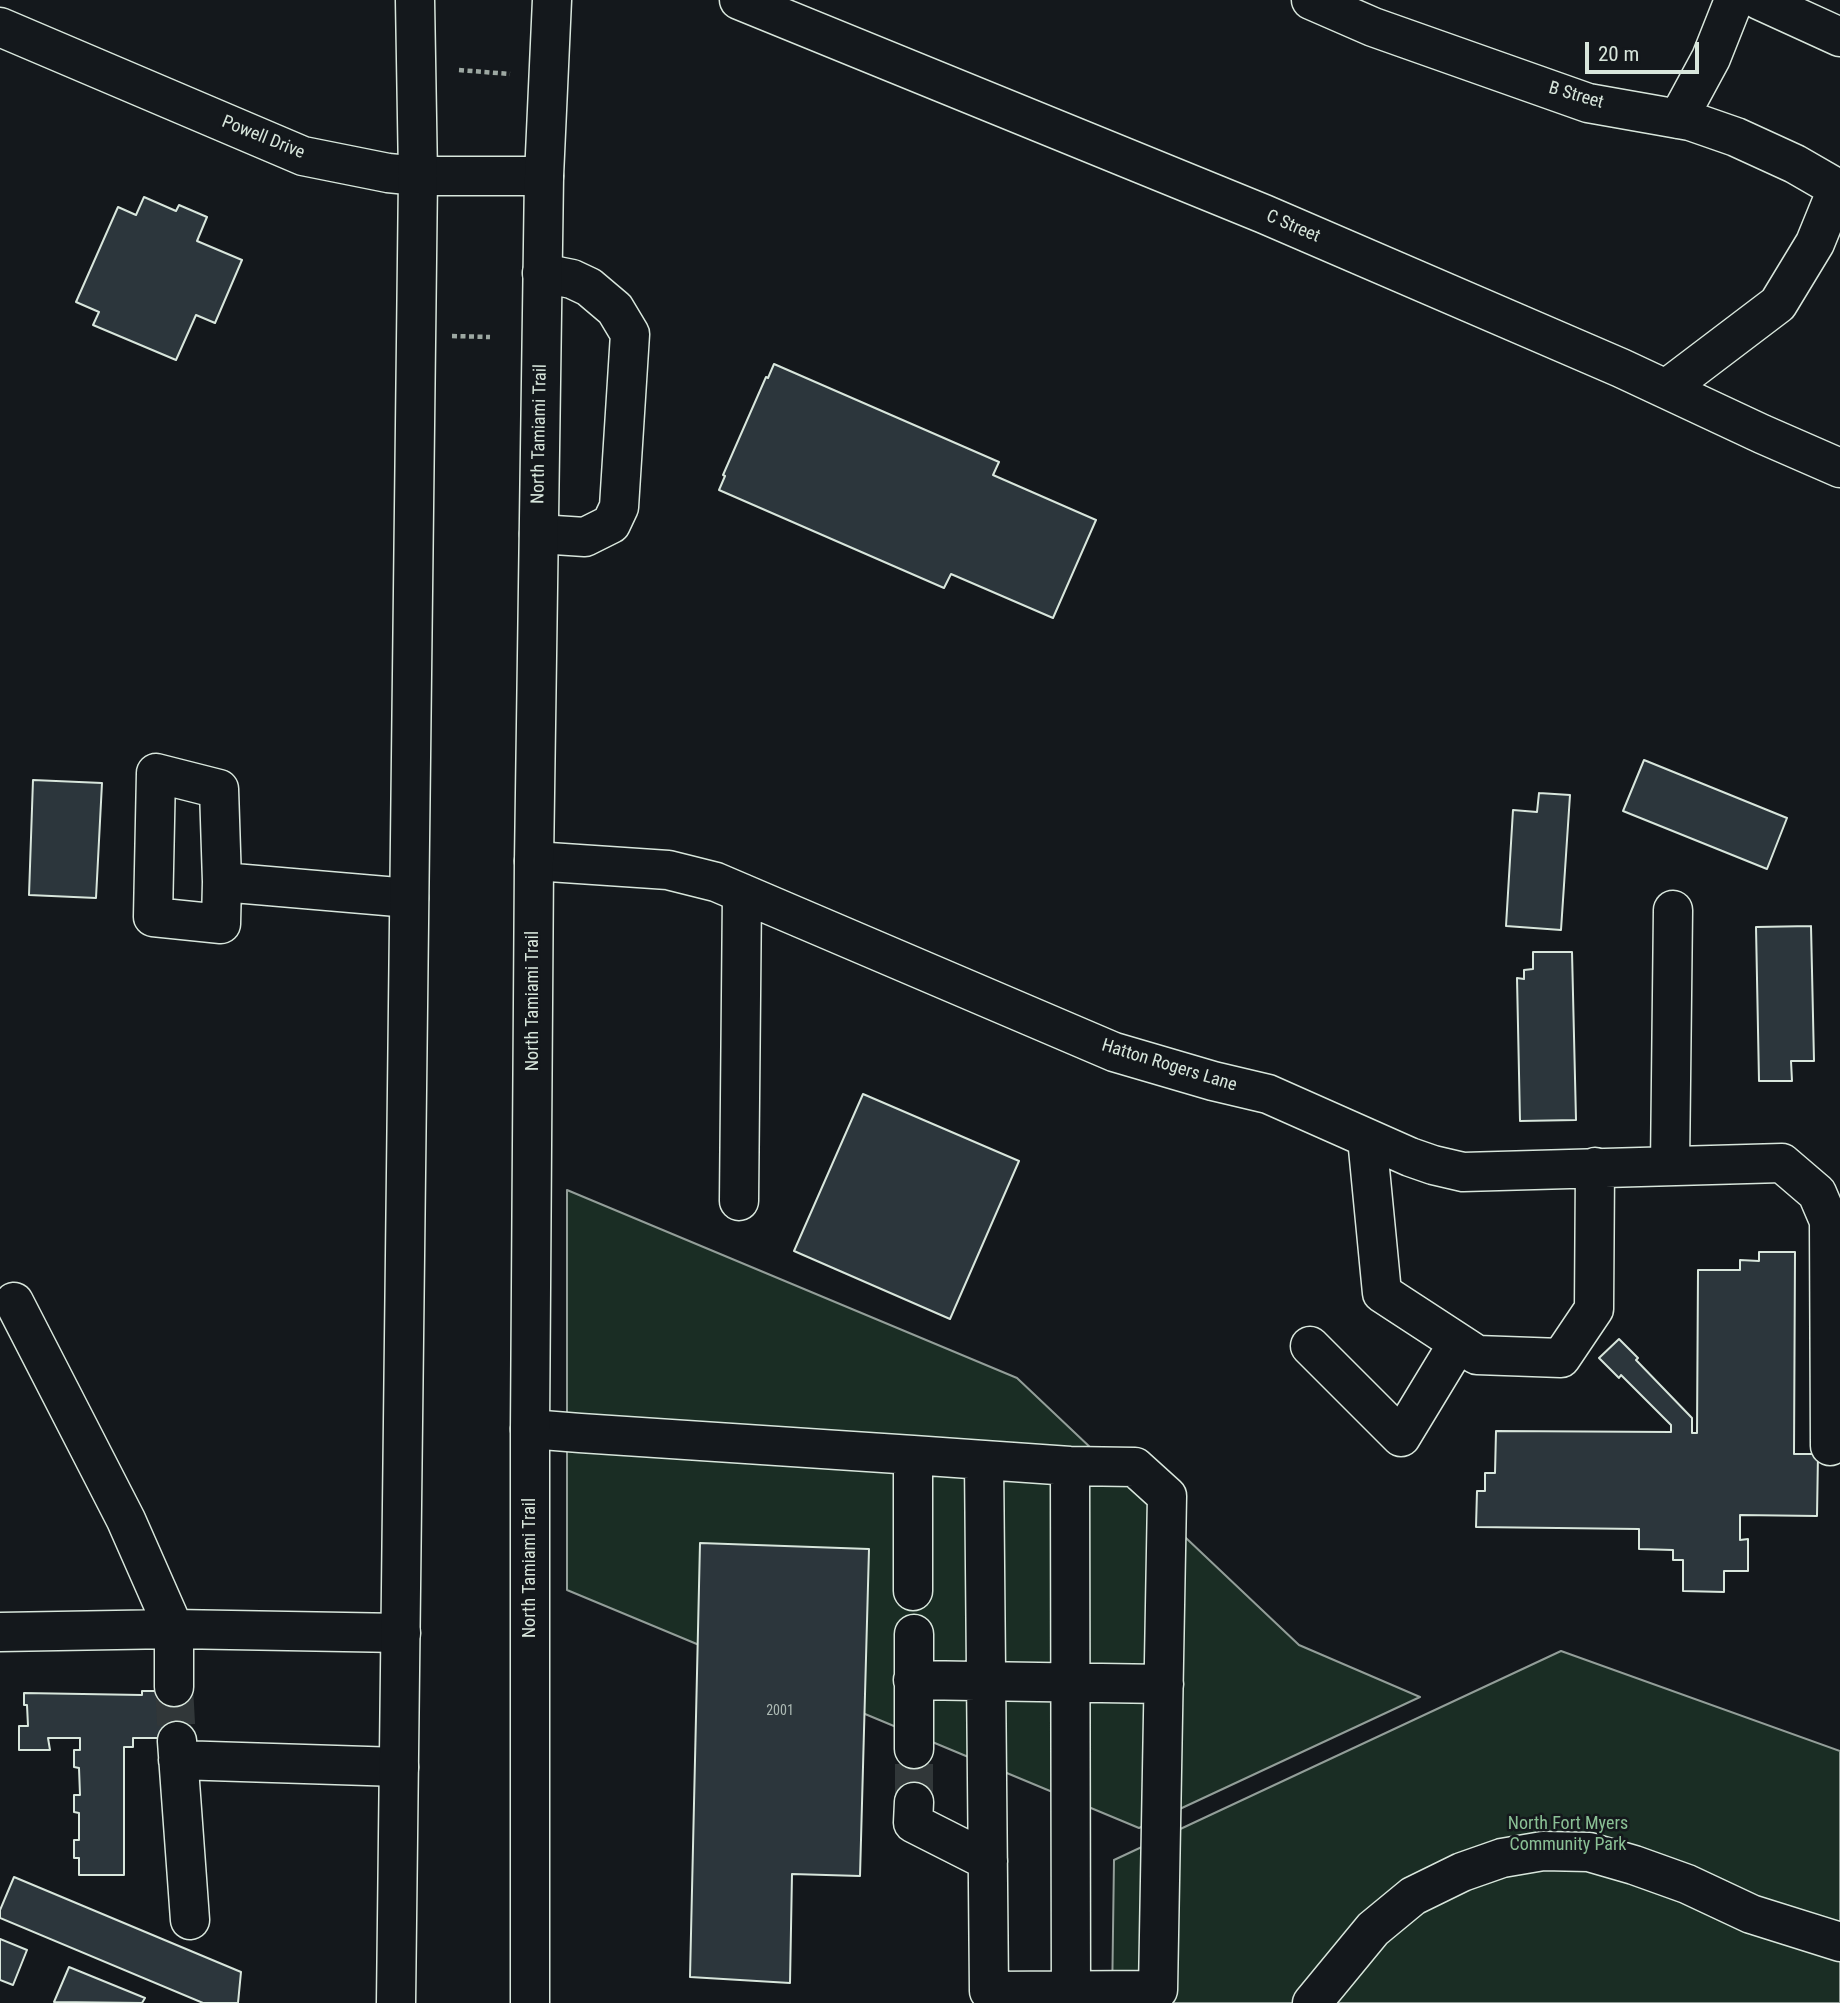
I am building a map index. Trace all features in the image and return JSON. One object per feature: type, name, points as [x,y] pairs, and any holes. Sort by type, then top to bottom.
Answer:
[{"type":"street","points":[[396,2003],[418,176],[415,0]]},
{"type":"street","name":"North Tamiami Trail","points":[[530,2003],[534,861],[544,176],[552,0]]},
{"type":"street","name":"C Street","points":[[739,0],[1264,214],[1667,389],[1840,468]]},
{"type":"street","name":"B Street","points":[[1311,0],[1373,27],[1588,103],[1678,119],[1736,137],[1795,164],[1838,190]]},
{"type":"street","points":[[1678,119],[1711,58],[1734,0]]},
{"type":"street","points":[[1759,0],[1840,37]]},
{"type":"street","name":"Powell Drive","points":[[0,27],[303,156],[388,173],[418,176],[544,176]]},
{"type":"street","points":[[1667,389],[1778,304],[1815,243],[1838,190]]},
{"type":"street","points":[[539,534],[585,537],[611,524],[619,508],[630,334],[615,309],[589,287],[572,279],[542,273]]},
{"type":"street","name":"Hatton Rogers Lane","points":[[534,861],[668,870],[716,882],[1114,1052],[1213,1082],[1268,1094],[1410,1157],[1463,1172],[1782,1163],[1817,1193],[1829,1221],[1830,1446]]},
{"type":"street","points":[[222,882],[409,898]]},
{"type":"street","points":[[739,1201],[742,893]]},
{"type":"street","points":[[1670,1166],[1673,910]]},
{"type":"street","points":[[1367,1138],[1382,1293],[1477,1355],[1561,1358],[1594,1309],[1595,1167]]},
{"type":"street","points":[[5,1303],[126,1520],[174,1629],[174,1686]]},
{"type":"street","points":[[1310,1346],[1401,1437],[1458,1343]]},
{"type":"street","points":[[530,1429],[913,1455],[1070,1466],[1135,1467],[1167,1496],[1158,1990],[1071,1997],[989,1992],[984,1460]]},
{"type":"street","points":[[913,1455],[913,1591]]},
{"type":"street","points":[[1070,1466],[1071,1997]]},
{"type":"street","points":[[0,1632],[174,1629],[401,1633]]},
{"type":"street","points":[[914,1634],[914,1749]]},
{"type":"street","points":[[913,1680],[1164,1684]]},
{"type":"street","points":[[190,1920],[178,1751],[399,1767]]},
{"type":"street","points":[[914,1802],[913,1823],[988,1861]]},
{"type":"street","points":[[1312,2003],[1373,1928],[1413,1896],[1462,1872],[1502,1858],[1543,1852],[1588,1852],[1634,1865],[1687,1884],[1751,1914],[1840,1942]]},
{"type":"path","points":[[459,70],[510,74]]},
{"type":"path","points":[[451,336],[490,337]]},
{"type":"green space","points":[[567,1190],[1017,1378],[1299,1645],[1420,1697],[1139,1828],[567,1590]]},
{"type":"green space","name":"North Fort Myers Community Park","points":[[1561,1651],[1840,1751],[1840,2003],[1112,2003],[1114,1860]]},
{"type":"building","points":[[144,197],[176,211],[179,205],[207,217],[197,241],[242,260],[215,323],[196,315],[176,360],[93,325],[99,312],[76,302],[118,207],[136,215]]},
{"type":"building","points":[[774,364],[999,462],[993,475],[1096,520],[1053,618],[951,574],[944,588],[719,490],[725,476],[723,475]]},
{"type":"building","points":[[1644,760],[1787,818],[1767,869],[1623,811]]},
{"type":"building","points":[[33,780],[102,783],[96,898],[29,895]]},
{"type":"building","points":[[1539,793],[1570,795],[1561,930],[1506,926],[1513,810],[1537,812]]},
{"type":"building","points":[[1811,926],[1814,1061],[1791,1061],[1792,1081],[1759,1081],[1756,927]]},
{"type":"building","points":[[1533,952],[1572,952],[1576,1120],[1520,1121],[1517,978],[1524,979],[1524,970],[1533,969]]},
{"type":"building","points":[[863,1094],[1019,1161],[950,1319],[794,1251]]},
{"type":"building","points":[[1759,1252],[1795,1252],[1794,1454],[1818,1454],[1817,1516],[1740,1515],[1740,1540],[1748,1539],[1748,1571],[1724,1571],[1724,1592],[1683,1591],[1683,1560],[1673,1560],[1673,1550],[1639,1549],[1639,1529],[1476,1527],[1477,1491],[1485,1491],[1485,1473],[1495,1473],[1496,1431],[1671,1432],[1671,1425],[1621,1375],[1619,1378],[1599,1358],[1619,1339],[1692,1418],[1692,1433],[1697,1433],[1698,1270],[1740,1270],[1740,1260],[1759,1261]]},
{"type":"building","points":[[700,1543],[869,1549],[860,1876],[792,1874],[790,1983],[690,1977]]},
{"type":"building","points":[[183,1686],[183,1742],[163,1738],[133,1738],[133,1747],[124,1747],[124,1875],[79,1875],[79,1858],[74,1858],[74,1840],[79,1840],[79,1813],[74,1812],[74,1795],[80,1795],[79,1768],[74,1767],[74,1750],[80,1750],[80,1738],[48,1738],[50,1750],[19,1750],[19,1726],[28,1726],[24,1693],[142,1695],[142,1691],[163,1691]]},
{"type":"building","points":[[14,1877],[241,1972],[238,2003],[203,2003],[0,1918],[0,1910]]},
{"type":"building","points":[[0,1939],[27,1950],[13,1985],[0,1980]]},
{"type":"building","points":[[69,1967],[145,1998],[142,2003],[54,2002]]},
{"type":"tunnel","points":[[174,1687],[177,1741]]},
{"type":"tunnel","points":[[914,1749],[914,1802]]}]
